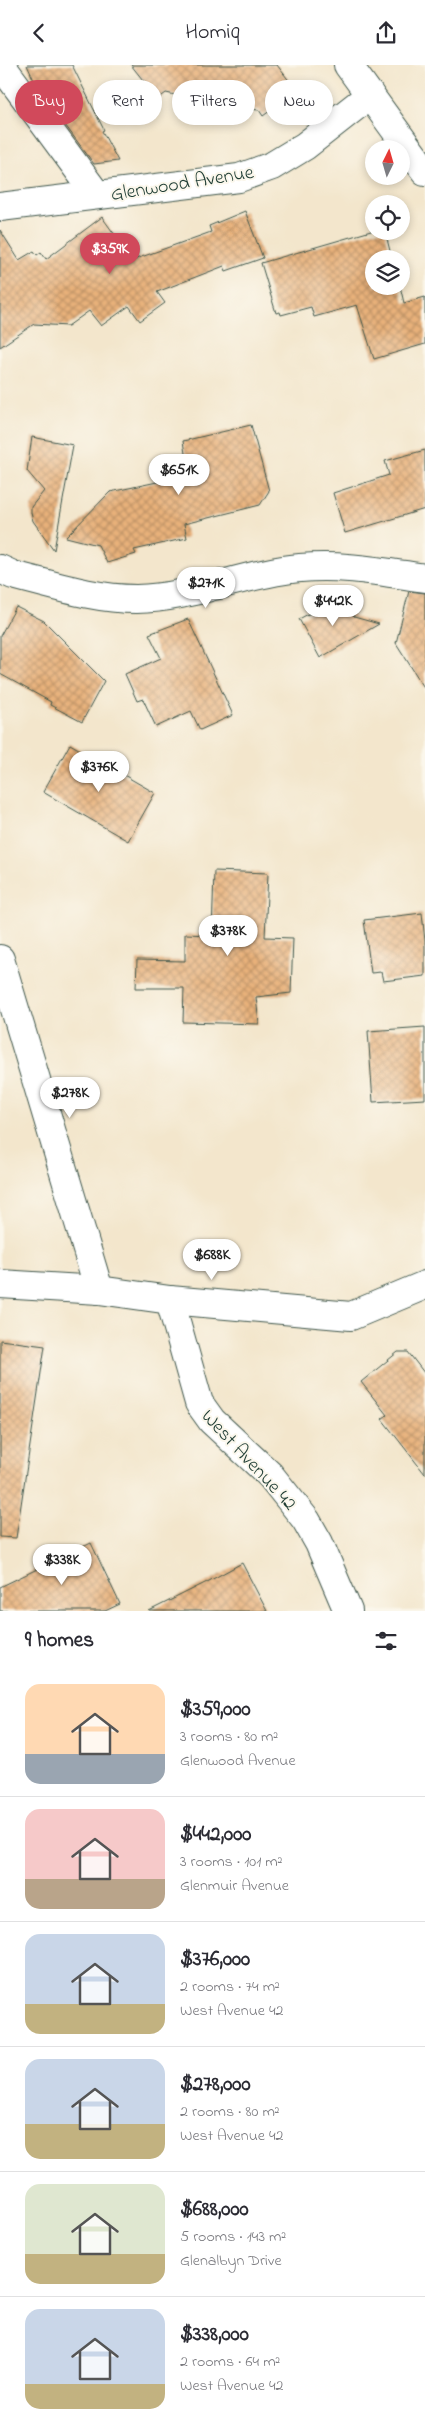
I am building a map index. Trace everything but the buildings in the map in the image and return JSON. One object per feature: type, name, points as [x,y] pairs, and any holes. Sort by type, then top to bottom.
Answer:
[{"type":"street","points":[[1,65],[97,195]]},
{"type":"street","points":[[348,65],[425,171]]},
{"type":"street","name":"Glenwood Avenue","points":[[0,207],[239,178],[272,166],[305,146],[370,95]]},
{"type":"street","points":[[0,569],[13,575],[98,596],[137,599],[172,594],[299,568],[347,567],[425,578]]},
{"type":"street","points":[[0,959],[99,1291]]},
{"type":"street","points":[[0,1284],[99,1291],[170,1300],[351,1316],[425,1285]]},
{"type":"street","name":"West Avenue 42","points":[[170,1300],[199,1403],[212,1421],[270,1475],[306,1520],[319,1543],[348,1611]]}]
